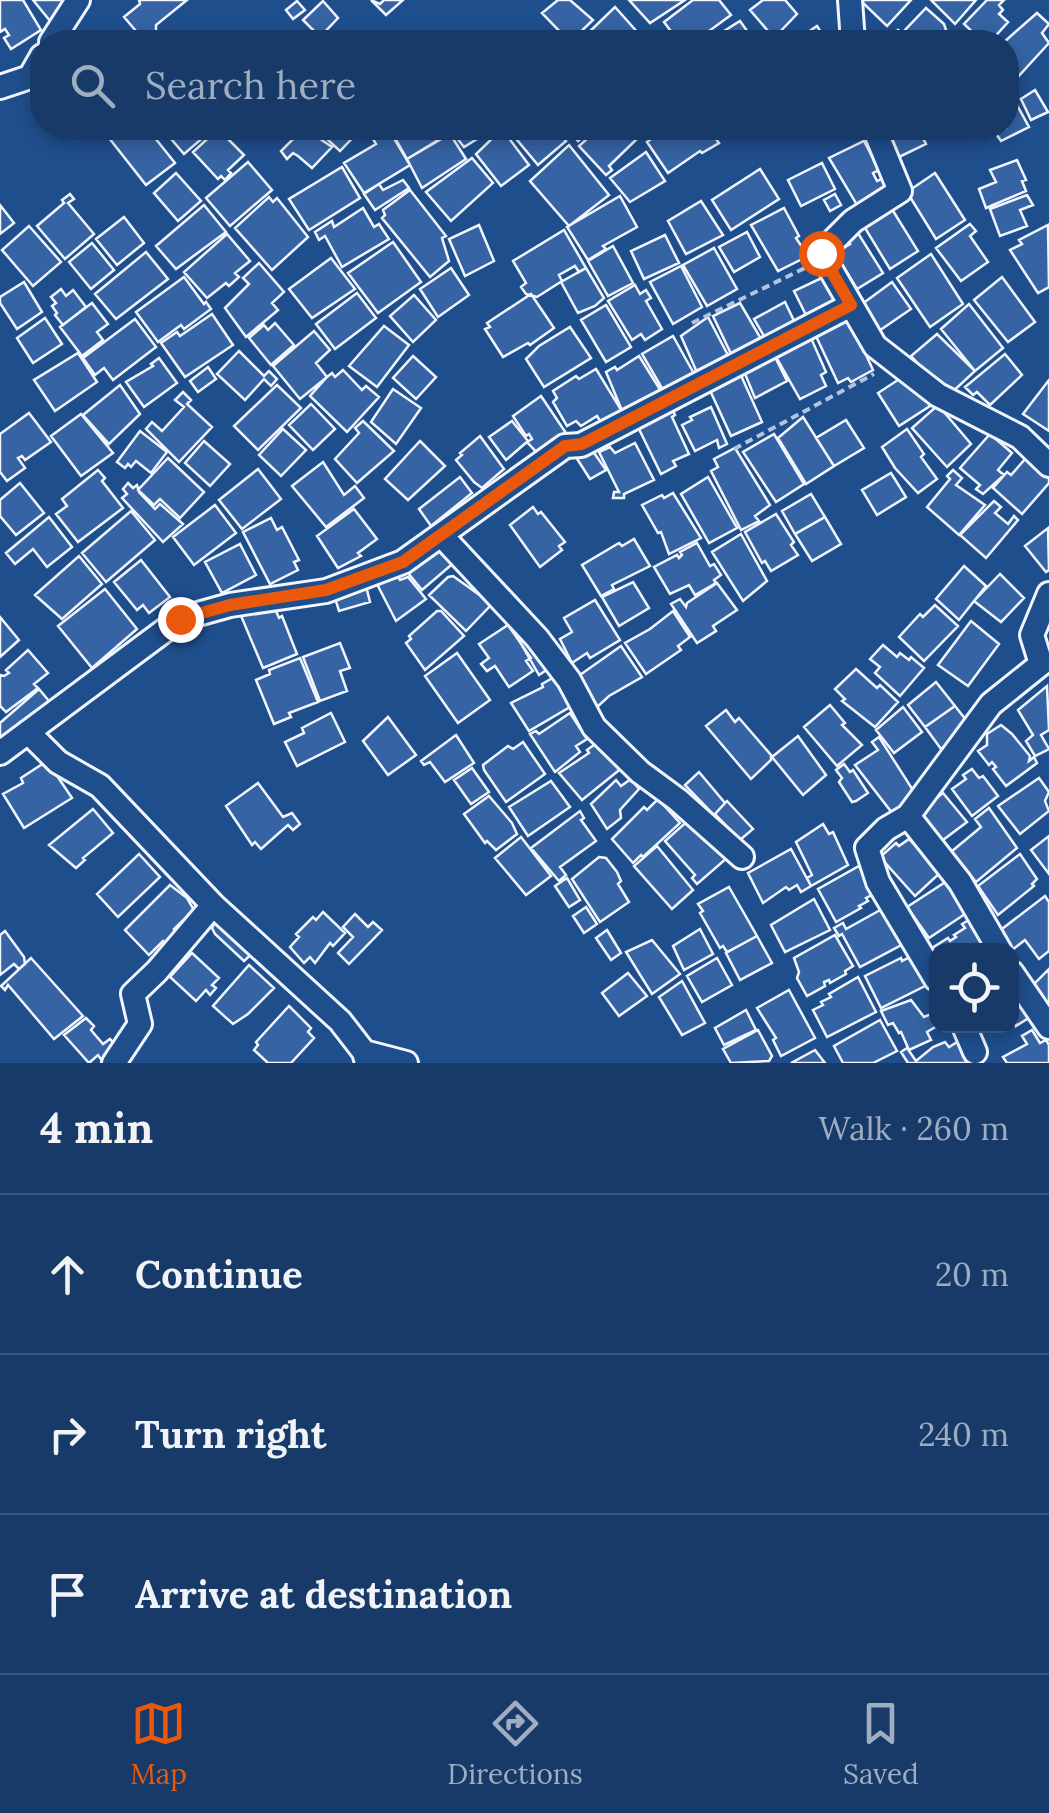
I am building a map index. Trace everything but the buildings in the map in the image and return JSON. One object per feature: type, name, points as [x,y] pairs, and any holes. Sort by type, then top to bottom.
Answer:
[{"type":"street","points":[[59,30],[78,0]]},
{"type":"street","points":[[850,0],[852,30]]},
{"type":"street","points":[[0,87],[30,77]]},
{"type":"street","points":[[879,140],[900,191],[853,220],[821,253],[875,346],[938,396],[1020,437],[1049,465]]},
{"type":"street","points":[[0,753],[180,619],[230,605],[326,590],[403,562],[565,446],[582,444],[851,305]]},
{"type":"street","points":[[441,535],[536,638],[568,680],[594,727],[640,772],[742,857]]},
{"type":"street","points":[[929,967],[878,882],[867,848],[886,829],[908,816],[991,704],[1041,664],[1032,635],[1049,594]]},
{"type":"street","points":[[28,732],[58,762],[100,786],[214,905],[340,1021],[366,1057],[406,1063]]},
{"type":"street","points":[[908,816],[960,882],[996,943]]},
{"type":"street","points":[[114,1063],[140,1024],[132,994],[214,905]]},
{"type":"street","points":[[1019,983],[1049,1027]]},
{"type":"street","points":[[967,1033],[975,1052]]},
{"type":"path","points":[[692,323],[812,264],[821,253]]},
{"type":"path","points":[[734,449],[896,362]]},
{"type":"route","points":[[180,619],[230,605],[326,590],[403,562],[565,446],[582,444],[851,305],[821,253]]}]
